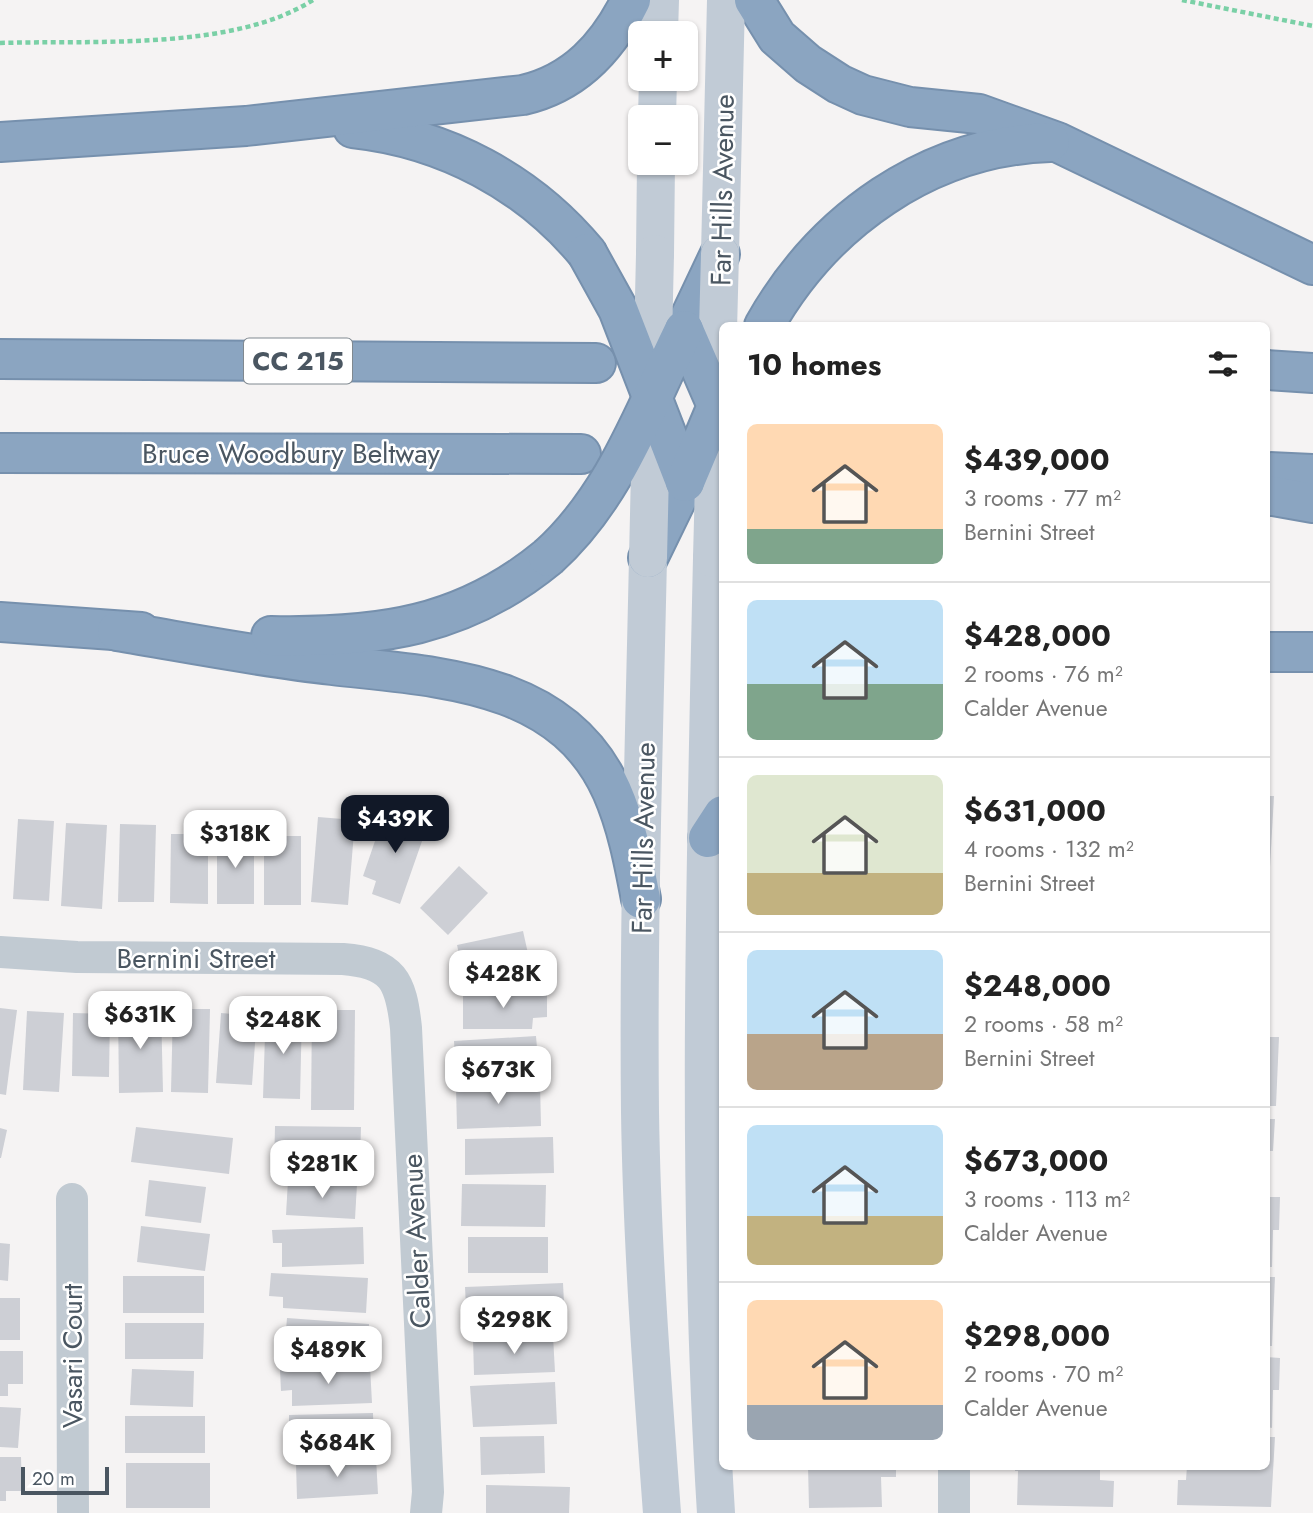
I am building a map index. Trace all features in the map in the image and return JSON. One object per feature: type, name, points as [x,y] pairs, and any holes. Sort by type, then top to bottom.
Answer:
[{"type":"highway","points":[[0,142],[246,126],[497,99],[536,92],[569,76],[595,55],[611,36],[631,0]]},
{"type":"highway","points":[[754,0],[777,37],[808,64],[839,84],[876,99],[910,107],[979,114],[1057,142],[1313,265]]},
{"type":"highway","points":[[246,126],[359,128],[394,134],[436,146],[488,170],[537,202],[587,253],[618,309],[712,558]]},
{"type":"highway","points":[[767,322],[813,256],[867,206],[927,172],[1000,148],[1057,142]]},
{"type":"highway","points":[[655,254],[684,330],[719,405]]},
{"type":"highway","points":[[0,622],[117,631],[321,637],[381,633],[436,620],[470,607],[518,579],[548,557],[576,530],[598,502],[652,397],[720,254]]},
{"type":"highway","name":"CC 215","points":[[0,359],[596,363]]},
{"type":"highway","points":[[1270,370],[1313,373]]},
{"type":"highway","points":[[649,558],[719,413]]},
{"type":"highway","name":"Bruce Woodbury Beltway","points":[[0,453],[581,454]]},
{"type":"highway","points":[[1270,472],[1313,474]]},
{"type":"highway","points":[[1270,496],[1313,503]]},
{"type":"highway","points":[[117,631],[283,659],[449,678],[483,686],[526,703],[570,735],[604,777],[625,828],[641,899]]},
{"type":"highway","points":[[1270,652],[1313,652]]},
{"type":"main road","points":[[659,21],[660,0]]},
{"type":"main road","name":"Far Hills Avenue","points":[[720,322],[726,0]]},
{"type":"main road","name":"Far Hills Avenue","points":[[656,175],[641,899],[640,1100],[645,1266],[662,1513]]},
{"type":"main road","name":"Far Hills Avenue","points":[[716,1513],[705,1238],[715,827],[712,558],[719,442]]},
{"type":"street","name":"Bernini Street","points":[[0,952],[78,957],[343,959],[370,962],[390,972]]},
{"type":"street","name":"Calder Avenue","points":[[390,972],[401,996],[406,1028],[427,1478],[426,1513]]},
{"type":"street","name":"Vasari Court","points":[[72,1199],[73,1513]]},
{"type":"street","points":[[954,1470],[954,1513]]},
{"type":"path","points":[[0,44],[188,37],[227,32],[272,21],[313,0]]},
{"type":"path","points":[[1181,0],[1313,26]]},
{"type":"building","points":[[1270,796],[1274,796],[1270,867]]},
{"type":"building","points":[[386,809],[428,824],[400,904],[372,894],[376,881],[363,876]]},
{"type":"building","points":[[318,817],[355,820],[348,905],[311,902]]},
{"type":"building","points":[[18,819],[54,821],[49,901],[13,899]]},
{"type":"building","points":[[66,823],[107,825],[102,909],[61,906]]},
{"type":"building","points":[[120,824],[156,825],[154,902],[118,902]]},
{"type":"building","points":[[171,834],[208,834],[208,904],[170,903]]},
{"type":"building","points":[[217,835],[254,835],[254,904],[217,904]]},
{"type":"building","points":[[264,836],[301,836],[301,905],[264,905]]},
{"type":"building","points":[[459,866],[488,893],[448,935],[420,908]]},
{"type":"building","points":[[523,931],[531,967],[465,981],[457,945]]},
{"type":"building","points":[[547,992],[547,1017],[533,1018],[532,1029],[463,1029],[463,993]]},
{"type":"building","points":[[0,1008],[17,1010],[6,1095],[0,1094]]},
{"type":"building","points":[[161,1008],[163,1092],[119,1093],[118,1009]]},
{"type":"building","points":[[173,1009],[210,1009],[208,1093],[171,1092]]},
{"type":"building","points":[[273,1010],[302,1011],[300,1099],[263,1098],[265,1035],[272,1035]]},
{"type":"building","points":[[312,1010],[355,1010],[354,1110],[311,1110]]},
{"type":"building","points":[[27,1011],[64,1013],[59,1092],[23,1090]]},
{"type":"building","points":[[73,1013],[110,1014],[109,1077],[72,1076]]},
{"type":"building","points":[[221,1013],[257,1016],[252,1085],[216,1083]]},
{"type":"building","points":[[536,1036],[539,1072],[456,1077],[454,1041]]},
{"type":"building","points":[[1270,1037],[1279,1037],[1276,1106],[1270,1106]]},
{"type":"building","points":[[540,1083],[541,1126],[457,1129],[456,1086]]},
{"type":"building","points":[[1270,1119],[1275,1119],[1273,1151],[1270,1151]]},
{"type":"building","points":[[275,1126],[361,1127],[360,1160],[347,1159],[346,1171],[274,1170]]},
{"type":"building","points":[[136,1127],[233,1138],[229,1174],[131,1162]]},
{"type":"building","points":[[0,1128],[7,1130],[1,1158],[0,1158]]},
{"type":"building","points":[[553,1137],[554,1173],[465,1175],[465,1139]]},
{"type":"building","points":[[149,1180],[206,1187],[201,1223],[145,1216]]},
{"type":"building","points":[[288,1180],[357,1184],[355,1219],[286,1215]]},
{"type":"building","points":[[462,1184],[546,1185],[545,1227],[461,1226]]},
{"type":"building","points":[[1270,1197],[1280,1197],[1279,1230],[1273,1230],[1272,1267]]},
{"type":"building","points":[[141,1226],[210,1234],[205,1271],[137,1262]]},
{"type":"building","points":[[363,1227],[364,1264],[282,1267],[282,1243],[273,1243],[272,1230]]},
{"type":"building","points":[[468,1237],[548,1237],[548,1273],[468,1273]]},
{"type":"building","points":[[0,1243],[10,1244],[8,1281],[0,1280]]},
{"type":"building","points":[[271,1273],[368,1278],[366,1313],[283,1308],[283,1297],[269,1296]]},
{"type":"building","points":[[123,1276],[204,1276],[204,1313],[123,1313]]},
{"type":"building","points":[[1270,1277],[1275,1277],[1272,1346]]},
{"type":"building","points":[[563,1283],[565,1323],[467,1327],[465,1287]]},
{"type":"building","points":[[0,1298],[20,1298],[20,1340],[0,1340]]},
{"type":"building","points":[[287,1318],[369,1324],[367,1359],[284,1354]]},
{"type":"building","points":[[125,1323],[204,1323],[203,1359],[125,1359]]},
{"type":"building","points":[[553,1336],[555,1372],[474,1375],[473,1339]]},
{"type":"building","points":[[0,1351],[23,1351],[23,1384],[8,1384],[8,1396],[0,1396]]},
{"type":"building","points":[[1270,1357],[1280,1358],[1279,1390],[1273,1390],[1272,1428]]},
{"type":"building","points":[[370,1366],[372,1403],[292,1406],[292,1390],[281,1391],[280,1370]]},
{"type":"building","points":[[132,1369],[194,1371],[193,1407],[130,1405]]},
{"type":"building","points":[[555,1382],[557,1424],[473,1427],[470,1386]]},
{"type":"building","points":[[0,1407],[21,1408],[18,1448],[0,1447]]},
{"type":"building","points":[[373,1413],[374,1449],[289,1451],[289,1415]]},
{"type":"building","points":[[125,1416],[205,1416],[205,1453],[125,1453]]},
{"type":"building","points":[[544,1436],[545,1473],[481,1475],[480,1437]]},
{"type":"building","points":[[1270,1437],[1275,1437],[1271,1507],[1177,1505],[1178,1480],[1186,1480],[1187,1470],[1270,1470]]},
{"type":"building","points":[[0,1457],[21,1457],[22,1491],[6,1491],[6,1501],[0,1501]]},
{"type":"building","points":[[376,1458],[378,1494],[297,1499],[296,1463]]},
{"type":"building","points":[[126,1463],[210,1463],[210,1508],[126,1508]]},
{"type":"building","points":[[808,1470],[896,1470],[896,1477],[881,1477],[882,1507],[809,1508]]},
{"type":"building","points":[[1100,1470],[1100,1480],[1114,1481],[1113,1507],[1017,1505],[1018,1471],[1015,1471]]},
{"type":"building","points":[[486,1485],[570,1487],[569,1513],[486,1513]]}]
